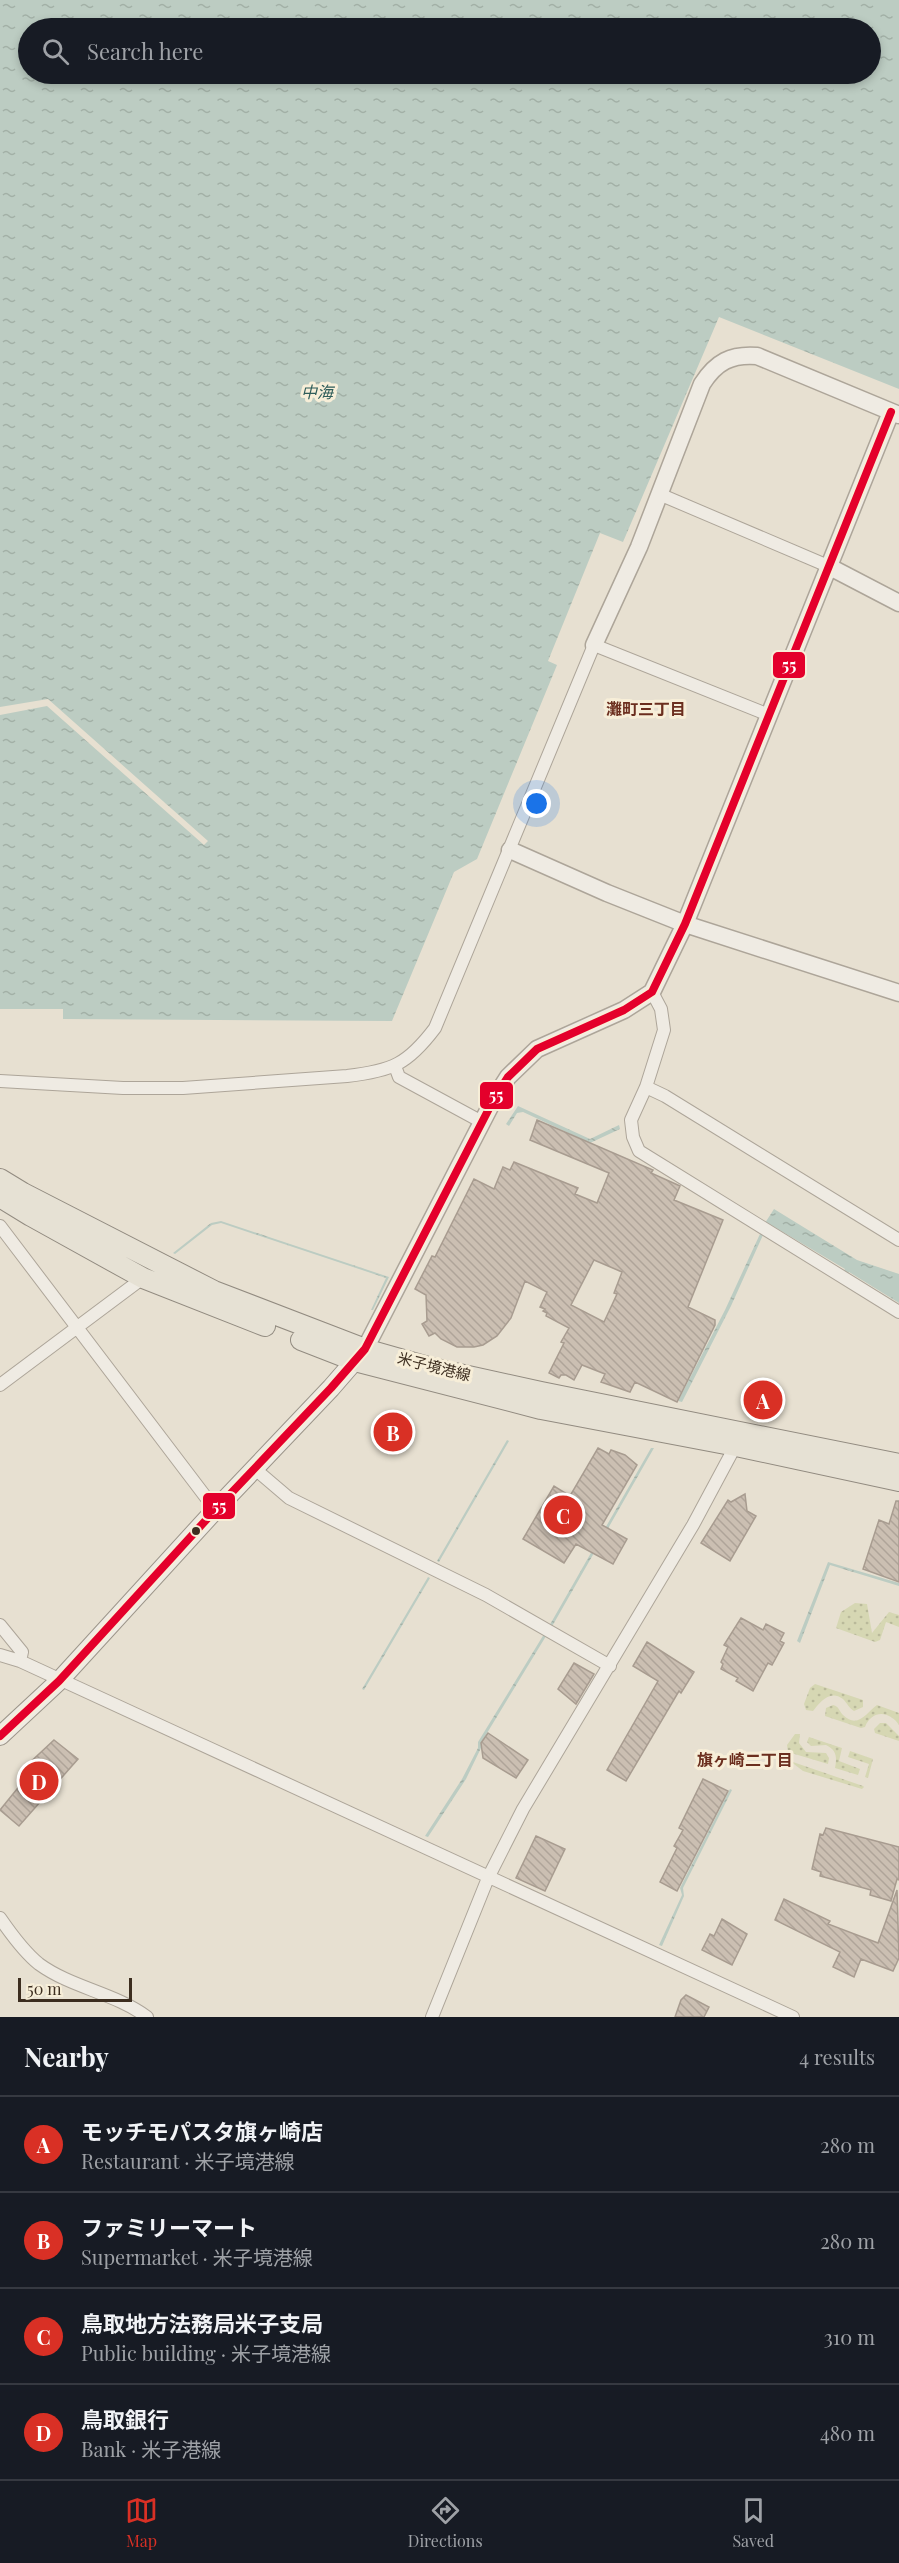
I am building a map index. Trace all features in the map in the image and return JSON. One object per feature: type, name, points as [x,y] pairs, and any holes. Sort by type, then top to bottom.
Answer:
[{"type":"main road","name":"米子境港線","points":[[0,1179],[34,1199],[214,1291],[360,1355]]},
{"type":"main road","name":"米子境港線","points":[[7,1201],[143,1278],[360,1355],[432,1368],[740,1439],[899,1481]]},
{"type":"main road","points":[[0,1737],[59,1680],[360,1355]]},
{"type":"main road","name":"米子境港線","points":[[740,1439],[899,1464]]},
{"type":"street","points":[[0,1081],[123,1088],[183,1088],[355,1075],[395,1066],[418,1050],[435,1028],[594,645],[639,547],[702,384],[717,364],[734,356],[757,356],[895,413],[828,567],[685,924],[652,992],[624,1010],[537,1049],[508,1077],[482,1122],[360,1355]]},
{"type":"street","points":[[659,494],[828,567],[899,603]]},
{"type":"street","points":[[594,645],[769,715]]},
{"type":"street","points":[[510,850],[607,893],[685,924],[899,993]]},
{"type":"street","points":[[652,992],[661,1009],[664,1030],[646,1087],[631,1120],[633,1137],[639,1151],[899,1312]]},
{"type":"street","points":[[395,1066],[399,1077],[482,1122]]},
{"type":"street","points":[[646,1087],[665,1096],[899,1240]]},
{"type":"street","points":[[7,1201],[0,1225],[208,1500],[217,1508]]},
{"type":"street","points":[[0,1385],[143,1278]]},
{"type":"street","points":[[432,2017],[488,1878],[523,1809],[693,1525],[740,1439]]},
{"type":"street","points":[[255,1469],[289,1498],[486,1595],[610,1666]]},
{"type":"street","points":[[0,1624],[22,1652],[20,1662]]},
{"type":"street","points":[[0,1655],[20,1662],[778,2014],[793,2017]]},
{"type":"street","points":[[0,1918],[12,1936],[39,1964],[75,1983],[134,2007],[147,2017]]},
{"type":"green space","points":[[855,1603],[867,1604],[872,1633],[889,1612],[899,1615],[899,1627],[886,1622],[880,1640],[875,1642],[836,1628],[841,1612]]},
{"type":"green space","points":[[815,1684],[863,1700],[863,1707],[854,1711],[843,1699],[834,1695],[826,1698],[813,1711],[806,1710],[804,1704],[810,1688]]},
{"type":"green space","points":[[833,1705],[853,1721],[862,1718],[877,1705],[899,1713],[899,1725],[891,1717],[881,1714],[872,1717],[865,1727],[861,1728],[825,1716],[826,1708]]},
{"type":"green space","points":[[880,1723],[886,1723],[899,1736],[899,1741],[875,1733],[874,1729]]},
{"type":"green space","points":[[795,1734],[800,1734],[799,1743],[806,1752],[826,1753],[829,1758],[828,1764],[788,1752],[787,1745]]},
{"type":"green space","points":[[809,1737],[842,1748],[839,1761],[860,1769],[858,1775],[835,1768],[836,1758],[832,1749],[826,1745],[811,1746],[807,1742]]},
{"type":"green space","points":[[850,1751],[873,1759],[868,1778],[865,1777],[869,1764],[848,1757]]},
{"type":"green space","points":[[790,1761],[864,1787],[862,1789],[803,1771]]},
{"type":"water","name":"中海","points":[[0,0],[899,0],[899,389],[719,317],[623,542],[600,533],[548,661],[557,665],[477,859],[454,872],[392,1021],[63,1019],[63,1009],[0,1009],[0,715],[47,706],[204,845],[208,841],[48,699],[0,707]]},
{"type":"water","points":[[518,1106],[590,1139],[619,1125],[620,1129],[590,1143],[523,1112],[517,1113],[509,1126],[506,1124]]},
{"type":"water","points":[[774,1209],[857,1260],[899,1274],[899,1303],[849,1272],[847,1275],[843,1272],[845,1269],[771,1225],[763,1235],[731,1306],[682,1402],[678,1401],[725,1310],[765,1223]]},
{"type":"water","points":[[221,1221],[389,1277],[371,1310],[386,1278],[221,1223],[212,1225],[175,1254],[173,1253],[211,1223]]},
{"type":"water","points":[[507,1440],[509,1441],[439,1562],[437,1561]]},
{"type":"water","points":[[651,1448],[654,1448],[554,1623],[481,1743],[481,1748],[466,1779],[428,1837],[425,1836],[462,1779],[478,1748],[478,1742],[552,1621]]},
{"type":"water","points":[[828,1562],[899,1583],[899,1586],[830,1565],[800,1643],[797,1641]]},
{"type":"water","points":[[428,1577],[430,1578],[364,1690],[362,1689]]},
{"type":"water","points":[[730,1789],[732,1790],[683,1888],[684,1896],[662,1946],[659,1945],[682,1895],[680,1888]]},
{"type":"building","points":[[537,1120],[653,1170],[651,1173],[680,1186],[674,1200],[723,1220],[688,1307],[715,1320],[715,1325],[677,1402],[635,1382],[630,1392],[601,1382],[605,1374],[582,1365],[574,1380],[566,1375],[561,1375],[559,1378],[549,1373],[569,1328],[546,1316],[547,1313],[543,1311],[545,1309],[540,1307],[547,1292],[525,1281],[511,1318],[497,1336],[483,1345],[457,1347],[441,1339],[435,1333],[429,1336],[422,1324],[427,1321],[426,1295],[415,1289],[432,1256],[435,1257],[474,1179],[494,1189],[503,1167],[510,1170],[514,1162],[578,1188],[575,1194],[597,1203],[609,1173],[530,1140]],"holes":[[[594,1260],[622,1272],[614,1293],[617,1294],[604,1322],[571,1305]]]},
{"type":"building","points":[[598,1448],[609,1454],[611,1450],[625,1455],[637,1465],[602,1525],[627,1539],[613,1564],[576,1544],[564,1563],[523,1539],[554,1486],[570,1496]]},
{"type":"building","points":[[745,1494],[747,1511],[756,1516],[730,1561],[701,1543],[728,1500],[731,1502]]},
{"type":"building","points":[[896,1501],[899,1501],[899,1582],[863,1569],[879,1520],[889,1524]]},
{"type":"building","points":[[741,1618],[763,1630],[766,1624],[784,1633],[780,1641],[784,1643],[772,1665],[768,1663],[753,1691],[736,1681],[738,1678],[721,1669],[723,1664],[721,1662],[728,1647],[724,1645]]},
{"type":"building","points":[[647,1642],[694,1672],[681,1693],[679,1691],[626,1781],[607,1770],[658,1681],[633,1666]]},
{"type":"building","points":[[574,1663],[594,1674],[576,1704],[558,1689]]},
{"type":"building","points":[[488,1733],[528,1760],[516,1778],[483,1758],[481,1743]]},
{"type":"building","points":[[54,1740],[78,1759],[19,1826],[0,1810],[30,1773],[24,1768]]},
{"type":"building","points":[[703,1779],[728,1791],[677,1891],[660,1882],[677,1848],[674,1846],[683,1830],[679,1828]]},
{"type":"building","points":[[826,1828],[899,1847],[899,1880],[897,1879],[891,1901],[870,1895],[871,1890],[820,1876],[821,1872],[812,1869],[820,1834],[823,1835]]},
{"type":"building","points":[[536,1836],[565,1849],[545,1891],[516,1878]]},
{"type":"building","points":[[897,1890],[899,1958],[893,1971],[861,1959],[854,1977],[833,1967],[840,1952],[775,1920],[784,1899],[830,1921],[828,1924],[878,1943]]},
{"type":"building","points":[[722,1919],[747,1934],[732,1965],[702,1950],[710,1934],[714,1936]]},
{"type":"building","points":[[686,1995],[709,2007],[704,2017],[675,2017],[681,2000]]},
{"type":"transit line","name":"55","points":[[0,1736],[59,1681],[365,1349],[494,1099],[508,1077],[537,1049],[624,1010],[652,992],[685,924],[891,412]]},
{"type":"place","name":"モッチモパスタ旗ヶ崎店","points":[[763,1400]]},
{"type":"place","name":"ファミリーマート","points":[[393,1432]]},
{"type":"place","name":"鳥取地方法務局米子支局","points":[[563,1515]]},
{"type":"place","name":"鳥取銀行","points":[[39,1781]]},
{"type":"district","name":"灘町三丁目","points":[[646,709]]},
{"type":"district","name":"旗ヶ崎二丁目","points":[[745,1760]]}]
